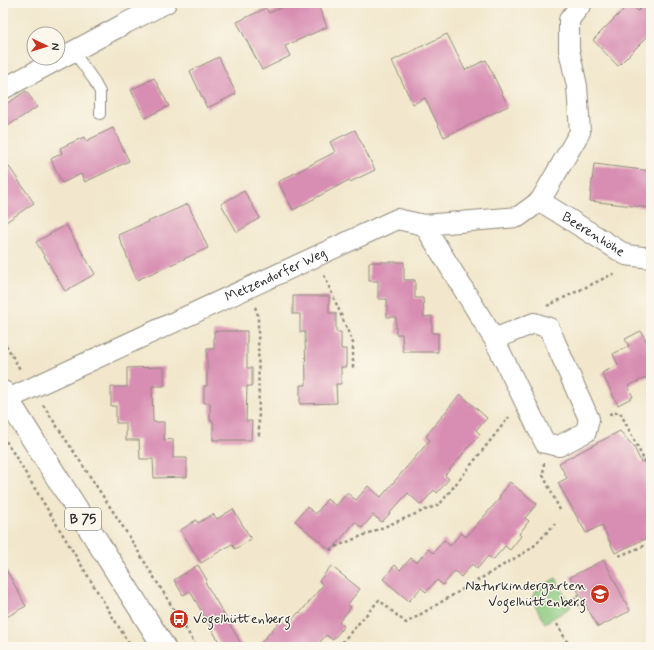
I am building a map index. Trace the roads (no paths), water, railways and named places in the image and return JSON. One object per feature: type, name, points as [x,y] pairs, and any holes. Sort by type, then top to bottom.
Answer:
[{"type":"main road","name":"B 75","points":[[5,396],[164,647]]},
{"type":"street","points":[[3,89],[166,3]]},
{"type":"street","points":[[540,200],[580,132],[577,86],[569,50],[569,20],[582,3]]},
{"type":"street","name":"Metzendorfer Weg","points":[[5,396],[32,388],[397,219],[424,225],[518,218],[540,200]]},
{"type":"street","name":"Beerenhöhe","points":[[540,200],[626,255],[651,258]]},
{"type":"street","points":[[424,225],[494,339],[545,443],[559,446],[586,432],[589,419],[549,328],[534,323],[494,339]]},
{"type":"lane","points":[[73,51],[100,92],[100,114]]},
{"type":"place","name":"Naturkindergarten Vogelhüttenberg","points":[[600,594]]},
{"type":"place","name":"Vogelhüttenberg","points":[[179,619]]}]
